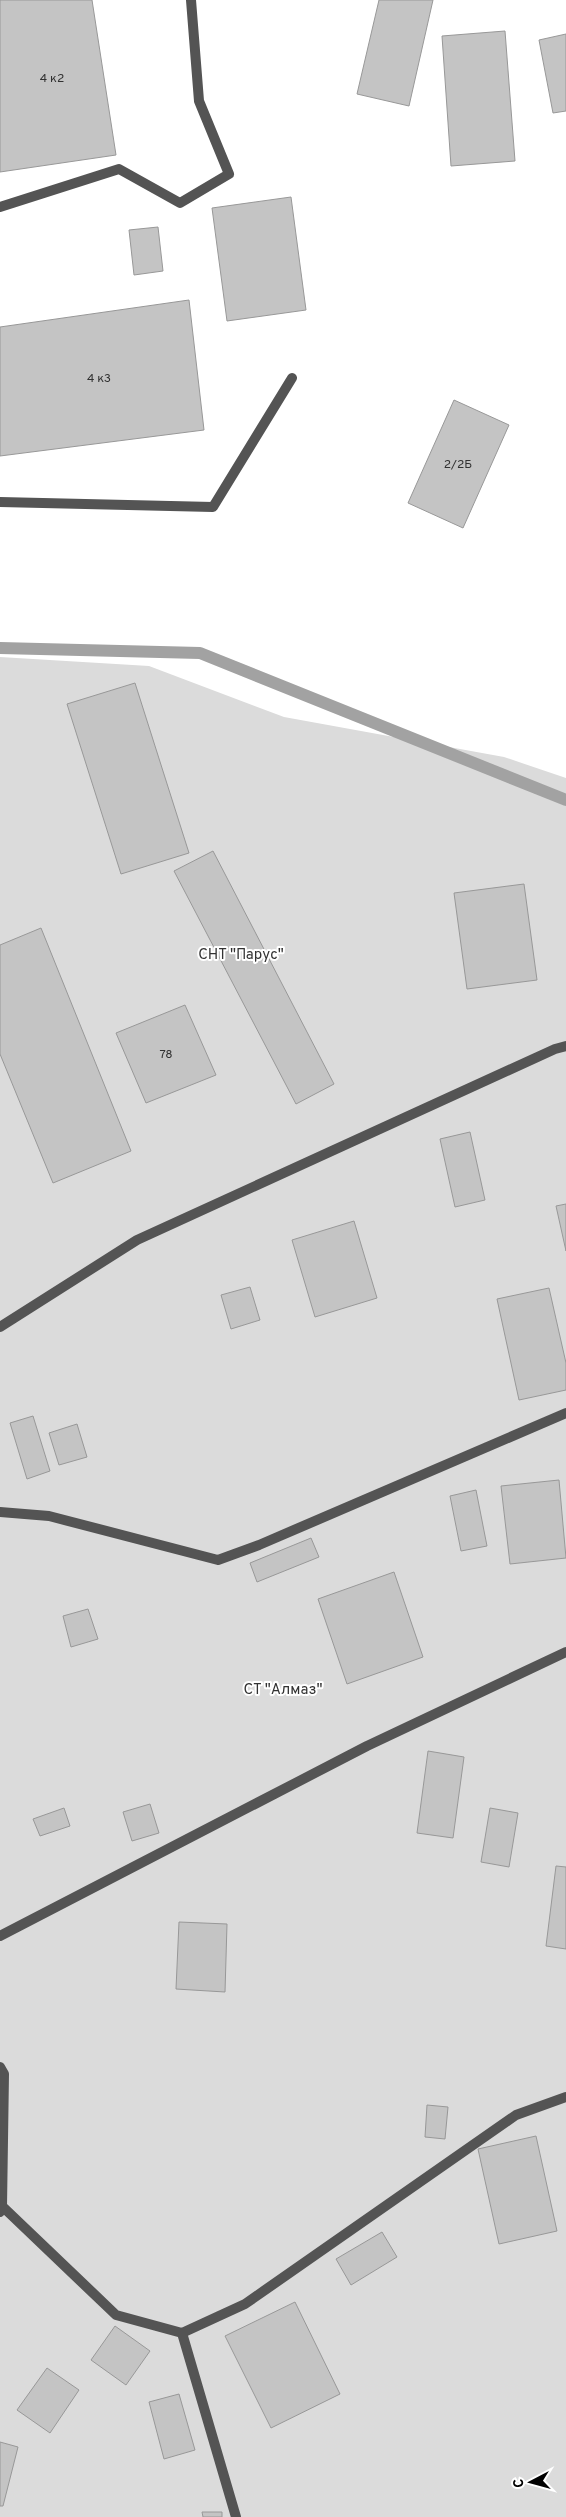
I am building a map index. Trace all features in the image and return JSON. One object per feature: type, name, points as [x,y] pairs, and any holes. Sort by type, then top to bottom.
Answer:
[{"type":"street","points":[[0,207],[119,169],[180,203],[229,174],[199,101],[191,0]]},
{"type":"street","points":[[0,502],[213,508],[292,378]]},
{"type":"street","points":[[0,1327],[137,1240],[555,1049],[566,1046]]},
{"type":"street","points":[[0,1512],[49,1516],[218,1560],[259,1545],[566,1413]]},
{"type":"street","points":[[0,1936],[366,1746],[566,1652]]},
{"type":"street","points":[[0,2066],[4,2074],[1,2208],[116,2315],[182,2333],[245,2304],[516,2115],[566,2097]]},
{"type":"street","points":[[182,2333],[236,2517]]},
{"type":"green space","name":"СТ \"Алмаз\"","points":[[0,657],[149,666],[284,717],[504,757],[566,778],[566,2517],[0,2517]]},
{"type":"building","points":[[0,0],[92,0],[116,155],[0,172]]},
{"type":"building","points":[[379,0],[433,0],[409,106],[357,94]]},
{"type":"building","points":[[505,31],[515,161],[451,166],[442,36]]},
{"type":"building","points":[[566,34],[566,111],[553,113],[539,40]]},
{"type":"building","points":[[291,197],[306,310],[227,321],[212,208]]},
{"type":"building","points":[[158,227],[163,271],[134,275],[129,230]]},
{"type":"building","points":[[189,300],[204,430],[0,456],[0,327]]},
{"type":"building","points":[[454,400],[509,425],[463,528],[408,503]]},
{"type":"building","points":[[135,683],[189,853],[121,874],[67,704]]},
{"type":"building","points":[[213,851],[334,1084],[296,1104],[174,871]]},
{"type":"building","points":[[524,884],[537,980],[467,989],[454,893]]},
{"type":"building","points":[[41,928],[131,1151],[53,1183],[0,1054],[0,945]]},
{"type":"building","points":[[185,1005],[216,1075],[146,1103],[116,1033]]},
{"type":"building","points":[[470,1132],[485,1200],[455,1207],[440,1139]]},
{"type":"building","points":[[566,1204],[566,1251],[556,1206]]},
{"type":"building","points":[[354,1221],[377,1298],[315,1317],[292,1240]]},
{"type":"building","points":[[250,1287],[260,1320],[231,1329],[221,1295]]},
{"type":"building","points":[[549,1288],[566,1363],[566,1390],[519,1400],[497,1299]]},
{"type":"building","points":[[33,1416],[50,1471],[27,1479],[10,1423]]},
{"type":"building","points":[[77,1424],[87,1457],[59,1465],[49,1433]]},
{"type":"building","points":[[559,1480],[566,1558],[510,1564],[501,1486]]},
{"type":"building","points":[[476,1490],[487,1546],[461,1551],[450,1496]]},
{"type":"building","points":[[311,1538],[319,1557],[257,1582],[250,1563]]},
{"type":"building","points":[[394,1572],[423,1657],[347,1684],[318,1599]]},
{"type":"building","points":[[88,1609],[98,1639],[71,1647],[63,1616]]},
{"type":"building","points":[[428,1751],[464,1757],[453,1838],[417,1833]]},
{"type":"building","points":[[150,1804],[159,1833],[132,1841],[123,1812]]},
{"type":"building","points":[[64,1808],[70,1826],[40,1836],[33,1819]]},
{"type":"building","points":[[490,1808],[518,1813],[509,1867],[481,1862]]},
{"type":"building","points":[[556,1866],[566,1867],[566,1949],[546,1946]]},
{"type":"building","points":[[179,1922],[227,1924],[225,1992],[176,1989]]},
{"type":"building","points":[[427,2105],[448,2107],[445,2139],[425,2137]]},
{"type":"building","points":[[536,2136],[557,2231],[499,2244],[478,2149]]},
{"type":"building","points":[[382,2232],[397,2257],[351,2285],[336,2259]]},
{"type":"building","points":[[295,2302],[340,2394],[271,2428],[225,2336]]},
{"type":"building","points":[[115,2326],[150,2351],[126,2385],[91,2360]]},
{"type":"building","points":[[47,2368],[79,2390],[50,2433],[17,2410]]},
{"type":"building","points":[[179,2394],[195,2450],[164,2459],[149,2402]]},
{"type":"building","points":[[0,2442],[18,2447],[3,2506],[0,2506]]},
{"type":"building","points":[[202,2512],[222,2512],[222,2517],[203,2517]]},
{"type":"waterway","points":[[0,648],[200,653],[566,800]]},
{"type":"park label","name":"СНТ \"Парус\"","points":[[241,954]]}]
